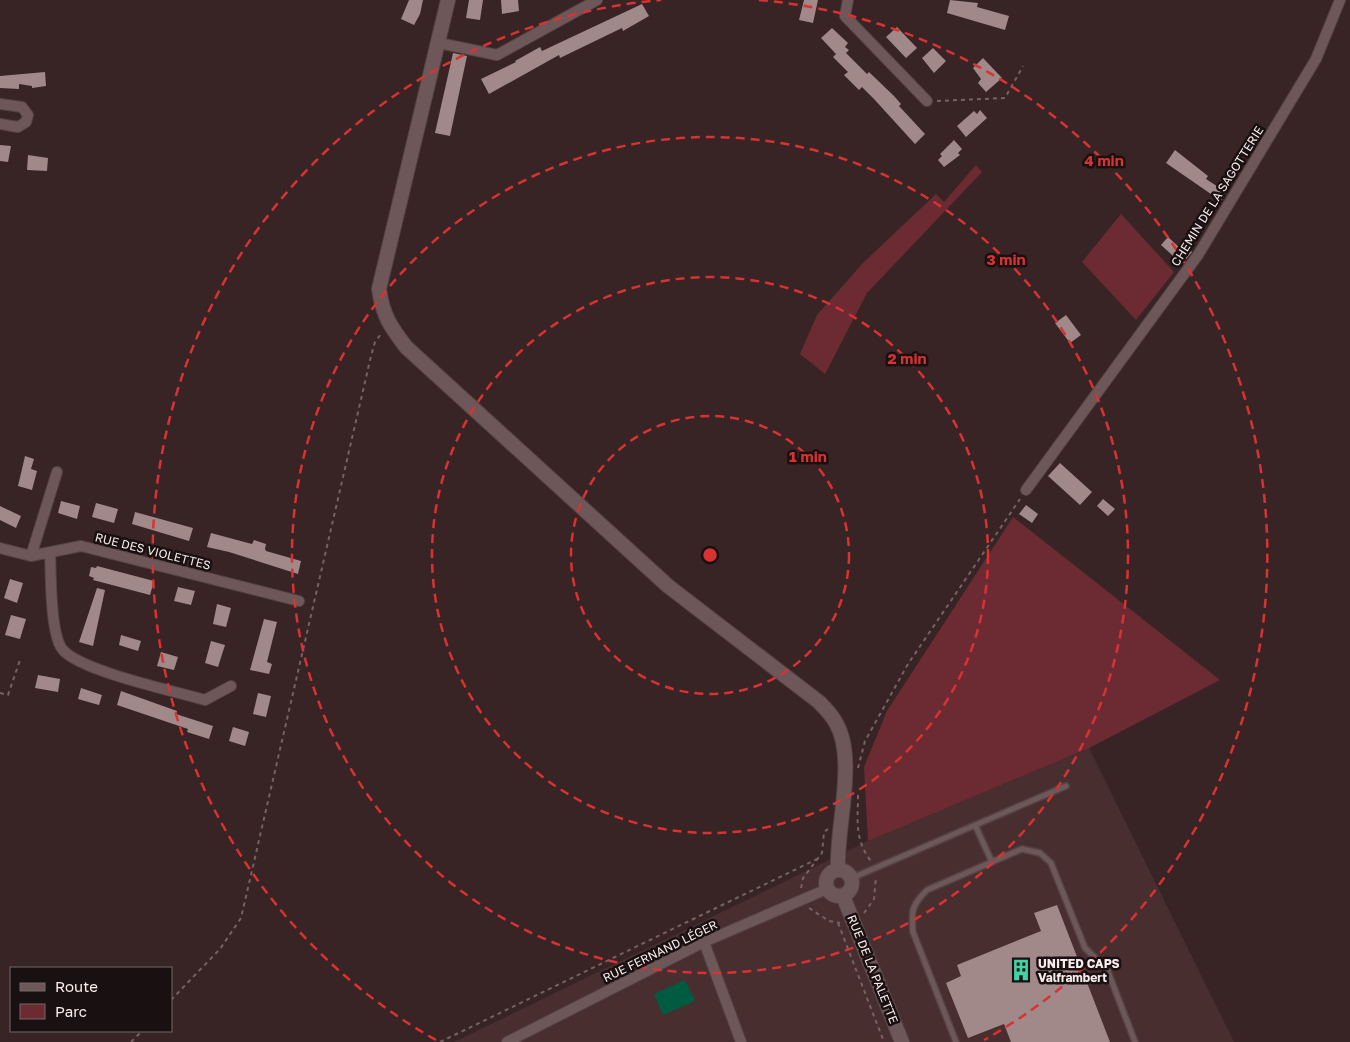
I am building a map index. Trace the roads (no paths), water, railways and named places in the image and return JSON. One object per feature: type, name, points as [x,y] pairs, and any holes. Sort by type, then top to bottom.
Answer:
[{"type":"street","points":[[448,0],[379,289],[382,309],[388,324],[406,347],[668,586],[819,702],[837,724],[845,751],[843,809],[837,851],[838,869]]},
{"type":"street","points":[[439,43],[497,55],[597,0]]},
{"type":"street","points":[[848,0],[845,16],[927,101]]},
{"type":"street","name":"CHEMIN DE LA SAGOTTERIE","points":[[1026,490],[1198,255],[1316,59],[1340,0]]},
{"type":"street","points":[[0,104],[22,107],[28,115],[26,122],[18,127],[0,124]]},
{"type":"street","points":[[31,556],[57,472]]},
{"type":"street","name":"RUE DES VIOLETTES","points":[[0,548],[31,556],[81,546],[299,601]]},
{"type":"street","points":[[50,552],[54,622],[62,649],[76,660],[83,665],[205,700],[231,686]]},
{"type":"street","points":[[838,869],[846,872],[852,878],[850,890],[843,896],[834,895],[827,889],[827,876],[838,869]]},
{"type":"street","name":"RUE FERNAND LÉGER","points":[[507,1042],[704,942],[827,889]]},
{"type":"street","name":"RUE DE LA PALETTE","points":[[843,896],[902,1042]]},
{"type":"street","points":[[704,942],[741,1042]]},
{"type":"lane","points":[[852,878],[1066,786]]},
{"type":"lane","points":[[975,825],[992,862]]},
{"type":"lane","points":[[956,1042],[913,932],[912,915],[915,902],[927,890],[1022,849],[1040,852],[1051,863],[1085,948],[1107,969],[1135,1042]]},
{"type":"place","name":"UNITED CAPS Valframbert","points":[[1021,970]]}]
